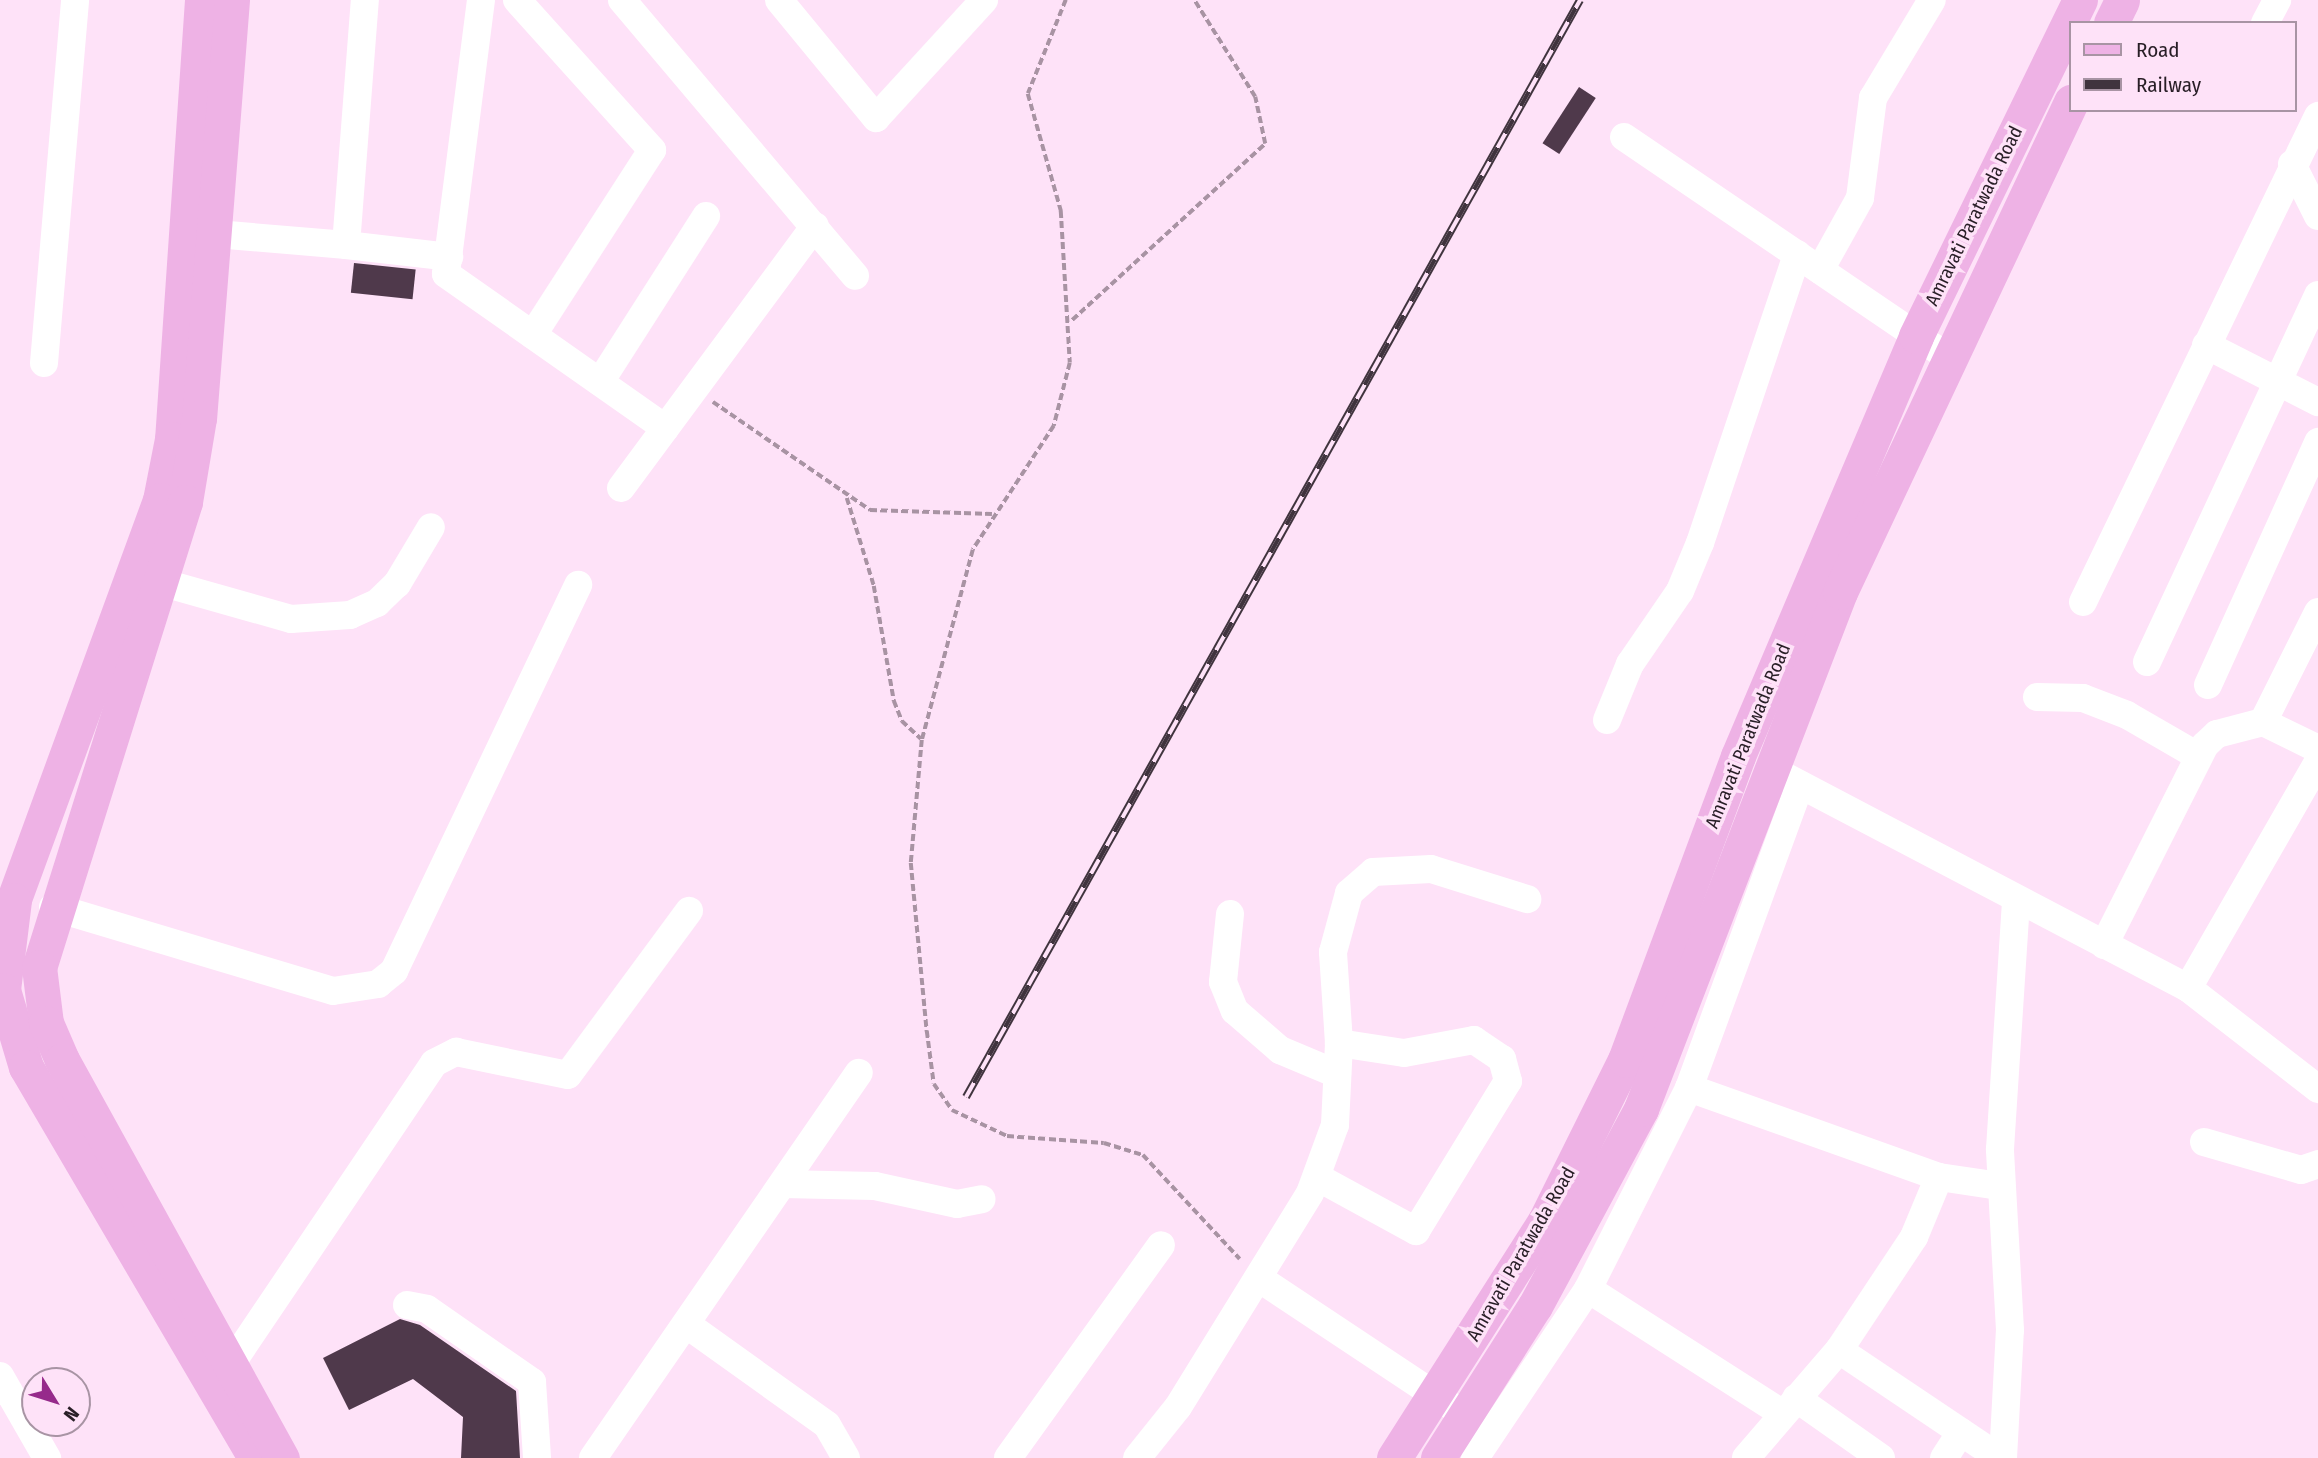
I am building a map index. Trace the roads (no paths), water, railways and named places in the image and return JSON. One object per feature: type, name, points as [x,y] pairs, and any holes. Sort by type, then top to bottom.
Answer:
[{"type":"main road","points":[[202,0],[199,418],[54,907],[42,951],[40,997],[62,1060],[223,1377],[255,1458]]},
{"type":"main road","points":[[200,233],[232,0]]},
{"type":"main road","name":"Amravati Paratwada Road","points":[[1394,1458],[1437,1397],[1545,1221],[1625,1060],[1738,755],[1916,336],[2080,0]]},
{"type":"main road","points":[[2112,21],[2122,0]]},
{"type":"main road","name":"Amravati Paratwada Road","points":[[1438,1458],[1535,1306],[1642,1109],[1769,769],[1840,592],[1946,356],[2070,104]]},
{"type":"main road","points":[[150,580],[2,942],[3,990],[26,1067],[223,1377],[282,1458]]},
{"type":"street","points":[[44,363],[75,0]]},
{"type":"street","points":[[346,245],[365,0]]},
{"type":"street","points":[[481,0],[446,274],[665,428]]},
{"type":"street","points":[[517,0],[652,150],[533,335]]},
{"type":"street","points":[[622,0],[855,276]]},
{"type":"street","points":[[779,0],[876,118],[984,0]]},
{"type":"street","points":[[1607,720],[1630,664],[1680,591],[1808,262],[1860,198],[1873,98],[1931,0]]},
{"type":"street","points":[[2266,21],[2277,0]]},
{"type":"street","points":[[2084,602],[2292,164],[2318,116]]},
{"type":"street","points":[[1624,136],[1946,356]]},
{"type":"street","points":[[2292,164],[2318,216]]},
{"type":"street","points":[[600,382],[706,216]]},
{"type":"street","points":[[621,488],[815,226]]},
{"type":"street","points":[[200,233],[449,257]]},
{"type":"street","points":[[2147,662],[2318,295]]},
{"type":"street","points":[[2206,345],[2318,402]]},
{"type":"street","points":[[2208,685],[2318,442]]},
{"type":"street","points":[[150,580],[291,619],[350,615],[377,603],[397,584],[431,527]]},
{"type":"street","points":[[54,907],[333,991],[378,984],[394,971],[578,585]]},
{"type":"street","points":[[2263,722],[2318,612]]},
{"type":"street","points":[[2037,697],[2083,698],[2127,715],[2198,757]]},
{"type":"street","points":[[2104,945],[2198,757],[2217,734],[2263,722],[2318,749]]},
{"type":"street","points":[[2188,988],[2318,762]]},
{"type":"street","points":[[1769,769],[2015,900],[2188,988],[2318,1089]]},
{"type":"street","points":[[1475,1458],[1588,1289],[1689,1088],[1800,785]]},
{"type":"street","points":[[1137,1458],[1260,1279],[1317,1177],[1335,1125],[1339,1043],[1333,952],[1349,892],[1360,880],[1396,869],[1431,869],[1527,899]]},
{"type":"street","points":[[1839,1350],[2001,1458],[2010,1330],[2000,1186],[2015,900]]},
{"type":"street","points":[[223,1377],[434,1063],[456,1052],[558,1078],[568,1075],[690,911]]},
{"type":"street","points":[[1230,914],[1223,982],[1235,1012],[1280,1050],[1337,1074]]},
{"type":"street","points":[[2,942],[42,951]]},
{"type":"street","points":[[1317,1177],[1416,1231],[1508,1081],[1502,1059],[1474,1040],[1404,1053],[1339,1043]]},
{"type":"street","points":[[593,1458],[859,1073]]},
{"type":"street","points":[[1689,1088],[1939,1177],[2000,1186]]},
{"type":"street","points":[[2204,1142],[2301,1170],[2318,1164]]},
{"type":"street","points":[[1747,1458],[1839,1350],[1914,1237],[1939,1177]]},
{"type":"street","points":[[783,1184],[875,1186],[957,1204],[982,1199]]},
{"type":"street","points":[[1008,1458],[1161,1245]]},
{"type":"street","points":[[1260,1279],[1466,1416]]},
{"type":"street","points":[[1588,1289],[1881,1458]]},
{"type":"street","points":[[407,1305],[426,1309],[527,1376],[535,1389],[537,1458]]},
{"type":"street","points":[[686,1324],[827,1424],[846,1458]]},
{"type":"street","points":[[0,1376],[47,1458]]},
{"type":"street","points":[[1944,1458],[1961,1432]]},
{"type":"railway","points":[[966,1097],[1580,0]]}]
